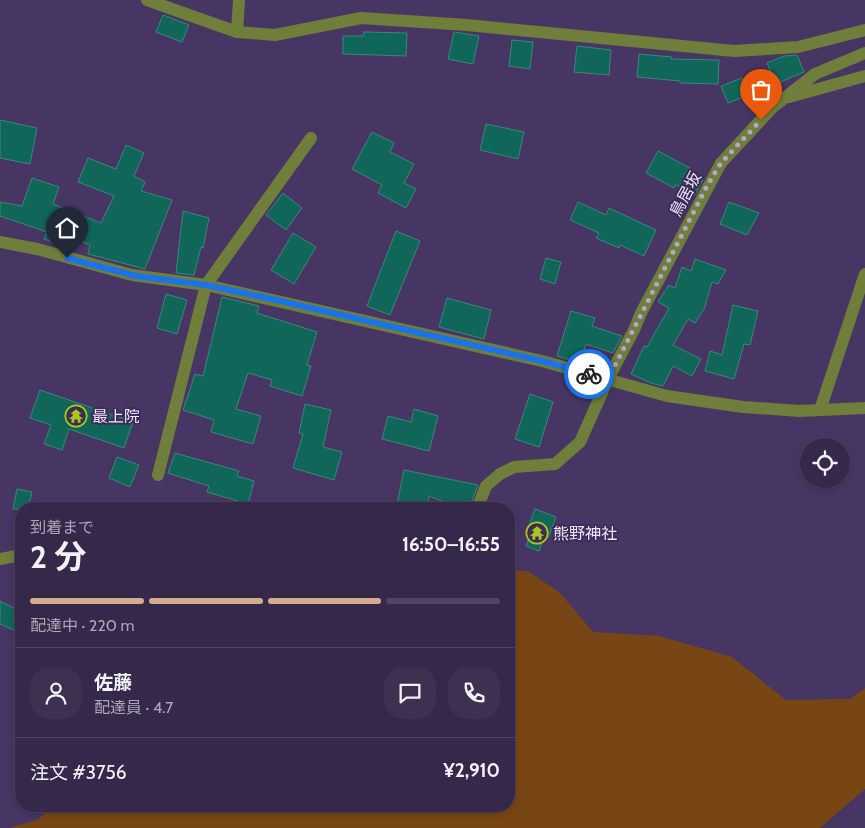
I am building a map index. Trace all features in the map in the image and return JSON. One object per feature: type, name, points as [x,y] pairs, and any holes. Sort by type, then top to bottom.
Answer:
[{"type":"lane","points":[[147,0],[237,32],[275,35],[361,18],[467,25],[734,50],[798,47],[865,30]]},
{"type":"lane","points":[[237,32],[239,0]]},
{"type":"lane","name":"鳥居坂","points":[[480,502],[486,486],[500,474],[514,467],[555,464],[580,442],[608,379],[721,163],[773,107],[815,74],[865,53]]},
{"type":"lane","points":[[784,98],[865,76]]},
{"type":"lane","points":[[158,475],[206,285],[310,138]]},
{"type":"lane","points":[[0,242],[38,249],[97,267],[136,276],[206,285],[542,361],[667,396],[744,407],[799,411],[865,408]]},
{"type":"lane","points":[[820,410],[865,274]]},
{"type":"lane","points":[[0,559],[15,555]]},
{"type":"shaded area","points":[[515,571],[528,571],[560,593],[593,632],[659,636],[732,657],[786,700],[850,699],[865,688],[865,789],[820,828],[9,828],[37,820],[47,812],[515,812]]},
{"type":"building","points":[[163,15],[189,25],[182,42],[156,32]]},
{"type":"building","points":[[364,32],[407,33],[406,56],[343,54],[343,36],[363,36]]},
{"type":"building","points":[[454,32],[479,36],[473,64],[448,59]]},
{"type":"building","points":[[512,40],[533,42],[530,69],[509,66]]},
{"type":"building","points":[[577,46],[611,50],[609,75],[574,72]]},
{"type":"building","points":[[639,54],[672,57],[671,59],[719,60],[718,84],[680,83],[680,81],[637,77]]},
{"type":"building","points":[[797,55],[804,72],[776,84],[767,63],[784,56]]},
{"type":"building","points":[[742,78],[749,95],[728,103],[721,86]]},
{"type":"building","points":[[0,120],[37,128],[30,164],[0,158]]},
{"type":"building","points":[[486,124],[524,132],[518,159],[480,150]]},
{"type":"building","points":[[372,132],[394,143],[390,152],[414,164],[404,183],[416,189],[406,208],[378,193],[382,185],[352,169]]},
{"type":"building","points":[[126,145],[144,153],[134,176],[145,182],[141,191],[172,200],[145,269],[88,254],[90,245],[67,236],[63,246],[44,239],[47,232],[0,216],[0,202],[22,206],[32,178],[59,187],[53,204],[101,223],[114,196],[78,182],[88,158],[116,169]]},
{"type":"building","points":[[658,151],[690,168],[688,172],[703,179],[695,195],[676,185],[674,188],[646,173]]},
{"type":"building","points":[[283,193],[302,208],[286,230],[266,215]]},
{"type":"building","points":[[578,202],[606,215],[609,208],[656,230],[644,256],[620,245],[619,248],[596,238],[599,233],[570,220]]},
{"type":"building","points":[[729,202],[759,213],[747,235],[720,224]]},
{"type":"building","points":[[183,211],[209,218],[203,248],[201,247],[194,275],[176,273]]},
{"type":"building","points":[[396,231],[420,241],[390,315],[367,306]]},
{"type":"building","points":[[293,233],[316,247],[294,284],[271,270]]},
{"type":"building","points":[[546,258],[561,262],[555,284],[540,279]]},
{"type":"building","points":[[695,259],[726,270],[718,284],[712,282],[704,309],[695,323],[688,319],[673,345],[701,359],[692,376],[673,366],[663,386],[631,374],[644,346],[647,347],[669,308],[658,302],[669,285],[675,288],[682,267],[691,271]]},
{"type":"building","points":[[166,294],[187,300],[177,334],[157,328]]},
{"type":"building","points":[[222,297],[259,306],[257,313],[317,332],[307,365],[311,366],[302,396],[270,386],[272,380],[248,373],[236,409],[261,416],[253,444],[211,432],[214,420],[183,410],[195,374],[203,376]]},
{"type":"building","points":[[447,298],[491,310],[484,339],[439,327]]},
{"type":"building","points":[[733,305],[758,311],[750,345],[744,344],[734,379],[705,371],[710,351],[722,355]]},
{"type":"building","points":[[571,311],[595,318],[592,326],[622,336],[613,353],[586,344],[580,363],[557,356]]},
{"type":"building","points":[[40,390],[133,422],[124,448],[69,429],[62,450],[44,444],[51,425],[30,418]]},
{"type":"building","points":[[530,394],[553,402],[539,447],[515,439]]},
{"type":"building","points":[[305,404],[331,410],[323,447],[342,452],[334,480],[293,468],[303,434],[299,433]]},
{"type":"building","points":[[414,409],[438,416],[429,451],[382,439],[388,416],[411,422]]},
{"type":"building","points":[[175,453],[239,471],[237,476],[254,481],[249,502],[241,502],[207,492],[209,486],[168,473]]},
{"type":"building","points":[[117,457],[139,465],[130,487],[109,478]]},
{"type":"building","points":[[404,470],[478,485],[472,502],[444,502],[429,496],[428,502],[397,502]]},
{"type":"building","points":[[17,489],[32,492],[30,502],[15,502],[15,509],[13,509]]},
{"type":"building","points":[[535,509],[556,517],[548,538],[544,537],[539,551],[526,546],[531,533],[527,531]]},
{"type":"building","points":[[0,601],[15,609],[15,630],[0,624]]},
{"type":"way so far","points":[[589,374],[608,379],[708,184],[721,163],[761,120]]},
{"type":"place","name":"最上院","points":[[76,416]]},
{"type":"place","name":"熊野神社","points":[[537,533]]},
{"type":"route","points":[[67,258],[136,276],[206,285],[258,296],[542,361],[589,374]]}]
